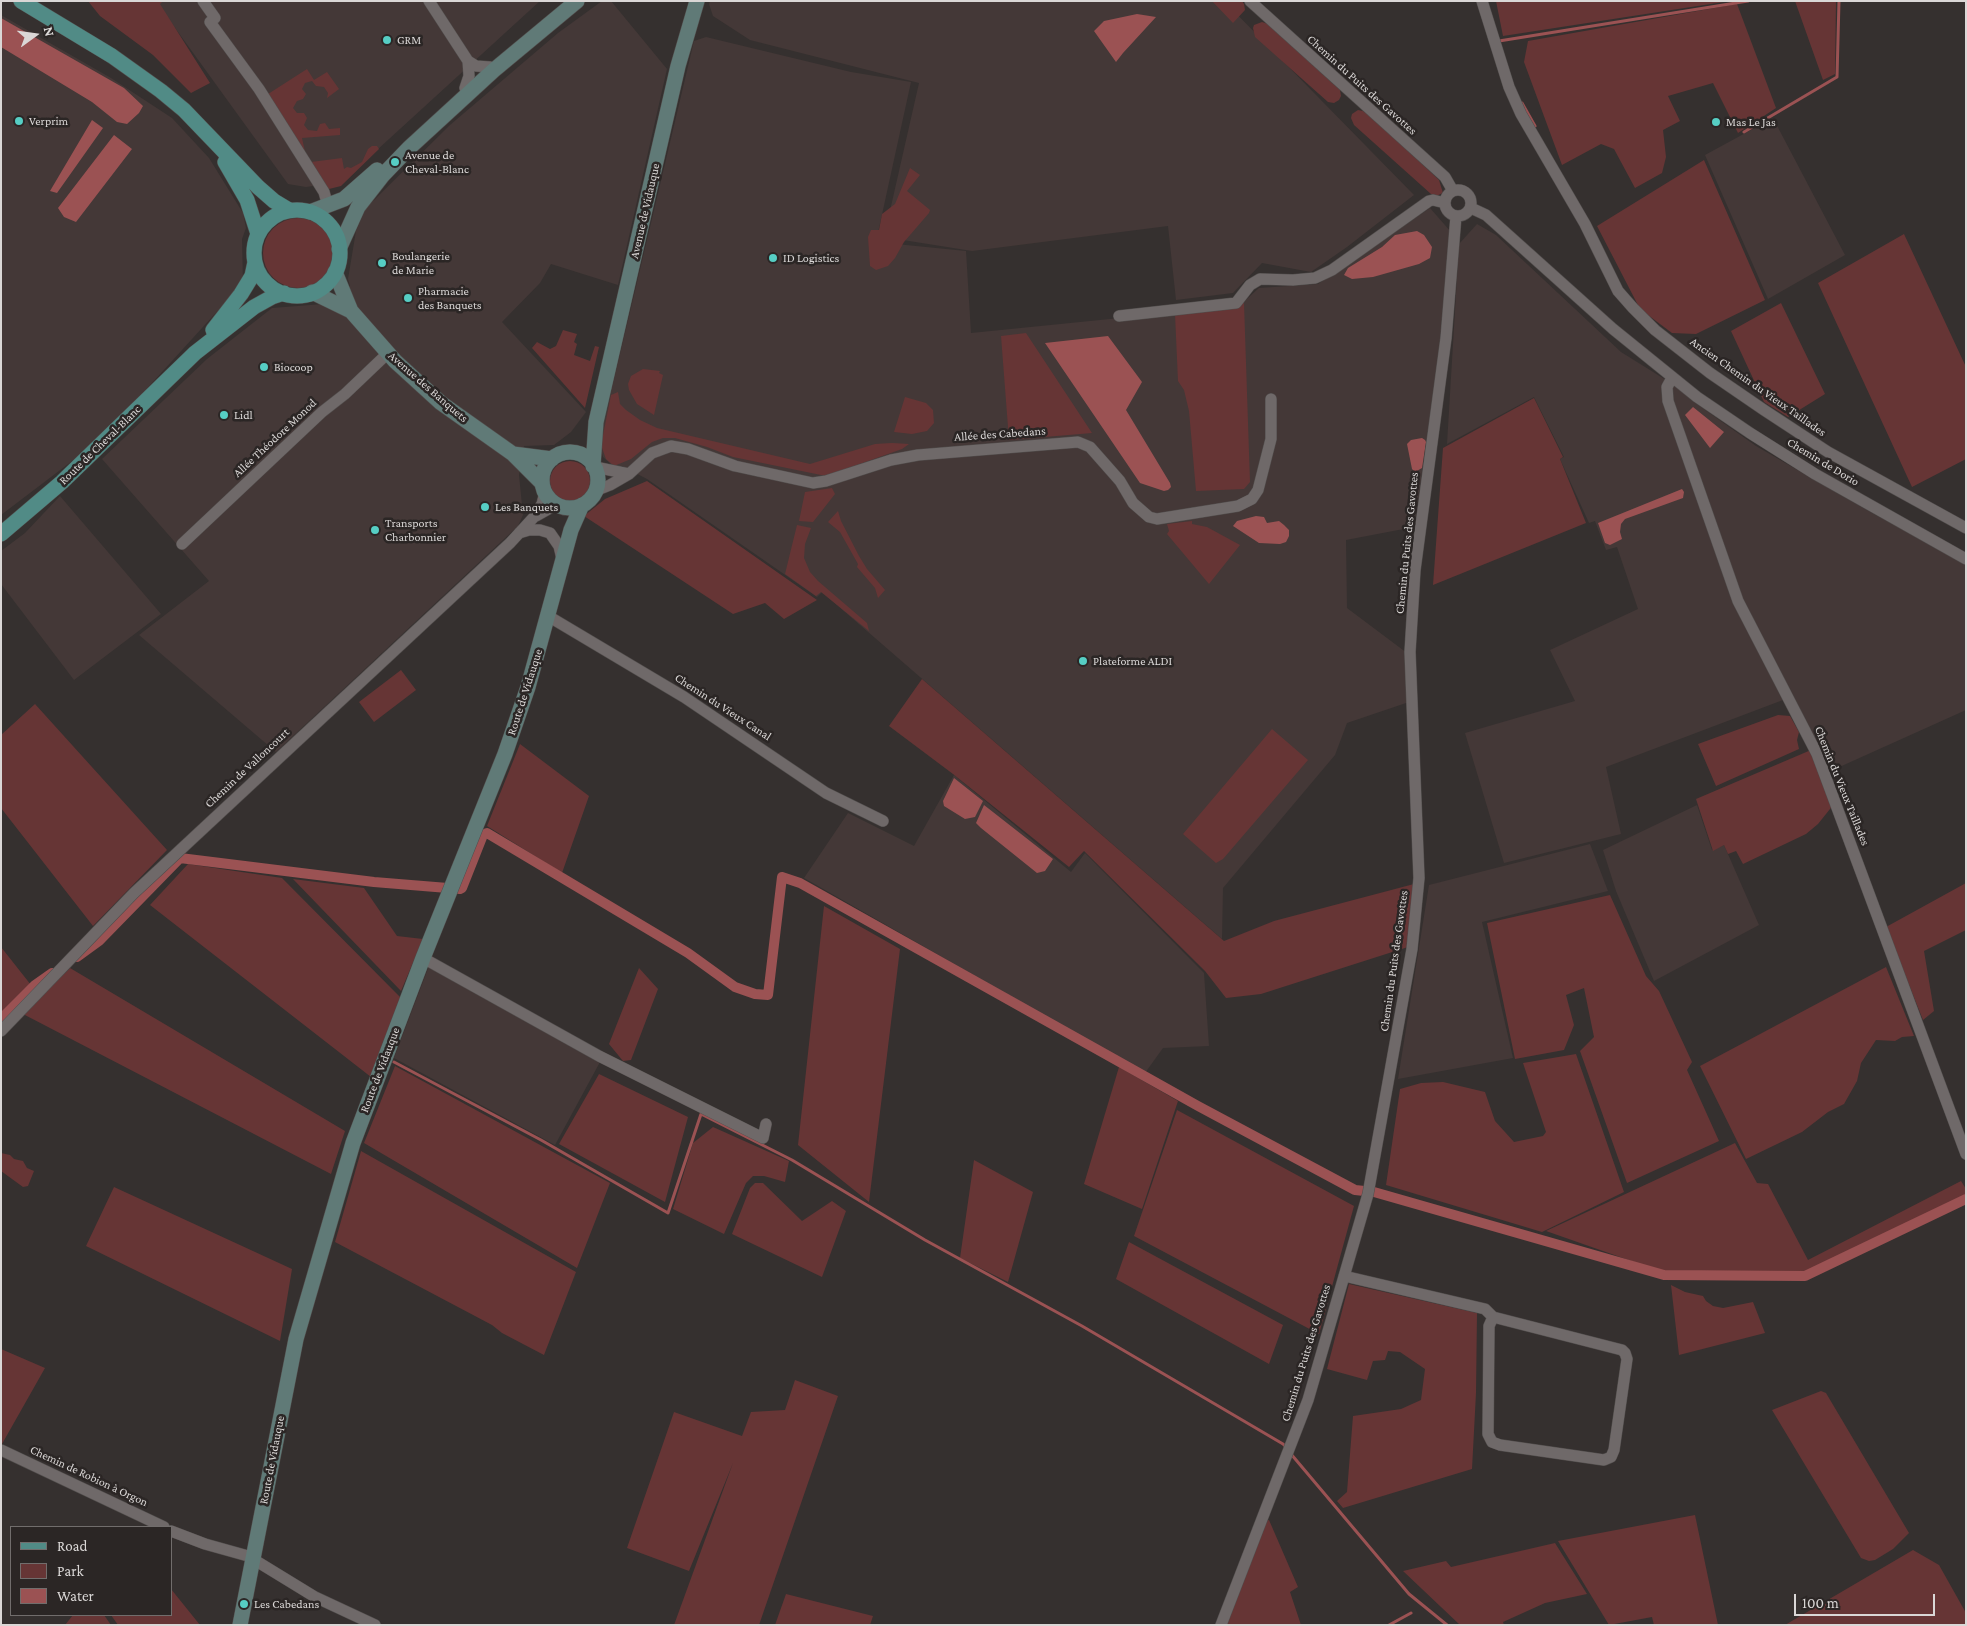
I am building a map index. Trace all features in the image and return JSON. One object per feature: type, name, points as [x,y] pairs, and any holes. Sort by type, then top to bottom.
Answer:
[{"type":"main road","points":[[21,1],[141,75],[184,110],[214,143],[270,198],[290,210],[310,212],[323,219],[333,230],[339,249],[335,272],[325,284],[312,292],[293,295],[284,293],[265,282],[259,273],[254,253],[258,234],[262,227],[274,216],[290,210]]},
{"type":"main road","points":[[214,143],[247,200],[258,234]]},
{"type":"main road","points":[[195,353],[242,294],[252,276],[255,262]]},
{"type":"main road","points":[[195,353],[254,307],[284,293]]},
{"type":"main road","name":"Route de Cheval-Blanc","points":[[1,534],[62,482],[195,353]]},
{"type":"street","points":[[203,1],[215,18],[210,22],[259,89],[324,192],[328,206]]},
{"type":"street","points":[[428,1],[468,61],[476,66],[490,67]]},
{"type":"street","points":[[310,212],[344,199],[465,88],[569,1]]},
{"type":"street","points":[[339,249],[358,207],[383,175],[409,148],[487,76],[577,1]]},
{"type":"street","name":"Avenue de Vidauque","points":[[594,467],[596,422],[678,66],[697,1]]},
{"type":"street","name":"Chemin du Puits des Gavottes","points":[[1250,1],[1445,177],[1453,191]]},
{"type":"street","name":"Ancien Chemin du Vieux Taillades","points":[[1482,1],[1509,87],[1521,114],[1585,224],[1618,291],[1632,308],[1655,330],[1710,373],[1764,410],[1828,452],[1966,528]]},
{"type":"street","points":[[465,88],[469,76],[468,61]]},
{"type":"street","points":[[1461,190],[1468,194],[1471,200],[1471,208],[1463,216],[1456,216],[1448,212],[1445,203],[1447,196],[1453,191],[1461,190]]},
{"type":"street","points":[[1119,316],[1236,303],[1250,285],[1260,279],[1293,280],[1315,278],[1332,270],[1429,202],[1433,200],[1445,203]]},
{"type":"street","name":"Chemin de Dorio","points":[[1471,208],[1486,215],[1613,329],[1672,378],[1742,428],[1815,474],[1966,559]]},
{"type":"street","name":"Chemin du Puits des Gavottes","points":[[1221,1625],[1308,1400],[1368,1194],[1412,949],[1419,878],[1410,652],[1415,570],[1446,338],[1456,216]]},
{"type":"street","name":"Avenue des Banquets","points":[[335,272],[351,311],[388,353],[441,403],[513,454],[543,488]]},
{"type":"street","name":"Avenue des Banquets","points":[[312,292],[351,311]]},
{"type":"street","name":"Allée Théodore Monod","points":[[182,544],[322,412],[345,394],[388,353]]},
{"type":"street","name":"Chemin du Vieux Taillades","points":[[1672,378],[1667,386],[1668,401],[1738,601],[1817,754],[1966,1154]]},
{"type":"street","name":"Allée des Cabedans","points":[[595,491],[610,486],[629,474],[652,453],[671,446],[688,449],[734,466],[813,483],[826,481],[891,460],[918,454],[1078,442],[1090,446],[1120,481],[1133,503],[1149,517],[1156,520],[1238,506],[1252,499],[1258,490],[1271,439],[1271,399]]},
{"type":"street","name":"Avenue de Vidauque","points":[[566,452],[581,443],[596,422]]},
{"type":"street","points":[[566,452],[576,453],[586,458],[594,467],[598,479],[595,491],[590,499],[582,505],[569,508],[560,506],[550,500],[543,488],[544,470],[552,459],[566,452]]},
{"type":"street","name":"Avenue des Banquets","points":[[513,454],[552,459]]},
{"type":"street","points":[[594,467],[629,474]]},
{"type":"street","name":"Chemin de Valloncourt","points":[[1,1031],[134,893],[519,533],[534,517],[542,504],[543,488]]},
{"type":"street","name":"Route de Vidauque","points":[[240,1625],[299,1330],[353,1143],[423,958],[505,754],[528,687],[571,530],[582,505]]},
{"type":"street","points":[[560,506],[569,519],[571,530]]},
{"type":"street","name":"Chemin de Valloncourt","points":[[534,517],[552,507],[560,506]]},
{"type":"street","points":[[519,533],[529,530],[540,530],[550,533],[559,546],[562,564]]},
{"type":"street","name":"Chemin du Vieux Canal","points":[[548,616],[684,697],[826,793],[883,821]]},
{"type":"street","points":[[423,958],[599,1056],[763,1138],[766,1124]]},
{"type":"street","points":[[1344,1276],[1485,1309],[1494,1317],[1622,1350],[1626,1353],[1627,1358],[1614,1450],[1611,1457],[1604,1460],[1500,1445],[1492,1442],[1488,1434],[1489,1326],[1494,1317]]},
{"type":"street","name":"Chemin de Robion à Orgon","points":[[1,1450],[162,1526]]},
{"type":"street","points":[[172,1531],[204,1544],[248,1556],[315,1597],[376,1625]]},
{"type":"shaded area","points":[[158,1],[540,1],[342,182],[306,187],[288,184],[157,3]]},
{"type":"shaded area","points":[[602,1],[611,1],[667,69],[618,285],[551,264],[540,283],[502,322],[586,412],[571,432],[554,445],[524,446],[519,475],[523,515],[518,526],[276,752],[139,635],[209,581],[102,459],[207,359],[272,308],[323,304],[350,286],[348,279],[356,231],[366,208],[450,125],[558,33]]},
{"type":"shaded area","points":[[710,1],[1224,1],[1414,195],[1347,247],[1311,272],[1262,263],[1233,293],[1176,300],[1168,226],[972,251],[884,237],[919,83],[750,40],[713,16],[709,4]]},
{"type":"shaded area","points":[[1,15],[111,78],[172,118],[209,158],[243,213],[246,228],[242,239],[243,283],[101,439],[1,515]]},
{"type":"shaded area","points":[[706,37],[851,72],[911,82],[876,242],[966,251],[971,333],[1239,306],[1259,288],[1318,284],[1430,208],[1451,232],[1437,370],[1414,527],[1346,540],[1347,608],[1407,653],[1409,702],[1347,723],[1335,755],[1223,888],[1222,939],[822,592],[817,597],[647,479],[622,466],[614,467],[603,457],[599,443],[694,41]]},
{"type":"shaded area","points":[[1773,118],[1845,255],[1768,299],[1705,155]]},
{"type":"shaded area","points":[[1477,224],[1496,235],[1621,352],[1674,385],[1694,402],[1756,446],[1872,513],[1966,563],[1966,710],[1835,769],[1783,700],[1606,767],[1621,834],[1504,863],[1465,733],[1575,701],[1550,650],[1638,609],[1617,547],[1606,550],[1595,521],[1589,523],[1560,459],[1564,457],[1534,397],[1447,444],[1459,244]]},
{"type":"shaded area","points":[[60,496],[161,614],[74,680],[1,584],[1,551],[25,533]]},
{"type":"shaded area","points":[[954,775],[1071,872],[1085,853],[1204,973],[1209,1046],[1163,1048],[1145,1073],[804,878],[848,813],[914,846]]},
{"type":"shaded area","points":[[1697,805],[1712,850],[1724,845],[1759,925],[1654,981],[1616,891],[1603,850]]},
{"type":"shaded area","points":[[1590,844],[1608,891],[1482,922],[1513,1058],[1398,1079],[1429,885]]},
{"type":"shaded area","points":[[429,966],[600,1062],[555,1145],[394,1058]]},
{"type":"green space","points":[[88,1],[163,1],[160,4],[210,83],[191,93],[153,55],[100,16]]},
{"type":"green space","points":[[1212,1],[1242,1],[1245,10],[1233,23]]},
{"type":"green space","points":[[1496,1],[1730,1],[1503,36]]},
{"type":"green space","points":[[1795,1],[1836,1],[1835,74],[1823,80]]},
{"type":"green space","points":[[1737,4],[1776,108],[1738,133],[1713,83],[1668,96],[1680,121],[1663,130],[1666,157],[1662,173],[1635,188],[1614,149],[1601,144],[1562,165],[1524,62],[1528,41]]},
{"type":"green space","points":[[1262,22],[1268,24],[1340,90],[1341,96],[1339,100],[1334,103],[1328,102],[1255,37],[1254,25]]},
{"type":"green space","points":[[307,69],[314,80],[327,72],[339,89],[327,98],[328,93],[324,87],[316,86],[312,81],[305,83],[302,89],[306,94],[303,99],[297,101],[293,108],[297,113],[304,113],[307,118],[304,125],[308,130],[317,131],[320,124],[325,123],[329,129],[340,128],[340,135],[302,138],[306,156],[265,96]]},
{"type":"green space","points":[[1358,110],[1371,116],[1439,180],[1443,193],[1436,196],[1431,194],[1354,125],[1351,118],[1352,114]]},
{"type":"green space","points":[[372,146],[377,146],[379,149],[341,186],[325,190],[311,162],[342,158],[344,169],[347,167],[351,168],[362,162],[368,149]]},
{"type":"green space","points":[[1704,160],[1765,300],[1696,334],[1672,333],[1640,309],[1597,226]]},
{"type":"green space","points":[[910,168],[920,175],[907,191],[930,210],[929,213],[904,242],[888,266],[876,270],[870,266],[868,237],[871,230],[879,230],[882,214],[895,204]]},
{"type":"green space","points":[[305,218],[318,224],[327,233],[331,239],[333,253],[331,267],[323,278],[312,286],[291,288],[284,286],[273,278],[265,267],[263,246],[265,239],[273,228],[284,220]]},
{"type":"green space","points":[[1904,234],[1966,367],[1966,459],[1912,487],[1818,283]]},
{"type":"green space","points":[[1244,303],[1250,482],[1244,489],[1196,491],[1189,411],[1184,390],[1178,381],[1175,314]]},
{"type":"green space","points":[[1781,303],[1825,394],[1788,417],[1764,402],[1731,331]]},
{"type":"green space","points":[[563,330],[577,334],[574,342],[577,344],[574,355],[590,361],[595,346],[599,347],[585,408],[532,348],[537,342],[550,349],[556,346]]},
{"type":"green space","points":[[1026,333],[1092,433],[1009,440],[1001,336]]},
{"type":"green space","points":[[643,369],[660,371],[659,373],[663,375],[654,415],[637,404],[629,390],[628,384],[631,376]]},
{"type":"green space","points":[[618,392],[620,404],[626,410],[640,420],[657,428],[810,464],[875,444],[909,444],[902,449],[826,476],[733,457],[675,438],[663,438],[652,442],[631,459],[614,466],[606,459],[601,445],[611,395]]},
{"type":"green space","points":[[905,397],[926,403],[933,410],[934,423],[927,431],[912,434],[894,432]]},
{"type":"green space","points":[[1534,398],[1563,457],[1560,459],[1586,523],[1433,585],[1443,448]]},
{"type":"green space","points":[[566,461],[574,461],[581,464],[587,470],[590,481],[587,492],[581,498],[574,501],[566,501],[559,498],[553,492],[550,485],[550,477],[553,470],[559,464]]},
{"type":"green space","points":[[647,481],[817,600],[784,619],[765,603],[733,614],[584,516],[605,499]]},
{"type":"green space","points":[[832,488],[835,494],[813,522],[799,521],[805,492]]},
{"type":"green space","points":[[838,511],[841,521],[859,556],[867,569],[885,590],[878,598],[875,588],[857,567],[858,564],[840,532],[828,522]]},
{"type":"green space","points":[[1192,521],[1192,524],[1207,527],[1240,545],[1209,584],[1167,534],[1169,531],[1167,524]]},
{"type":"green space","points":[[797,525],[811,528],[805,544],[804,558],[810,572],[867,623],[869,631],[821,592],[816,596],[785,574]]},
{"type":"green space","points":[[401,670],[416,690],[374,722],[359,702]]},
{"type":"green space","points":[[922,679],[1224,941],[1274,921],[1414,884],[1408,947],[1261,994],[1226,998],[1205,971],[1084,851],[1069,867],[953,774],[889,726]]},
{"type":"green space","points":[[35,704],[167,850],[93,926],[1,808],[1,735]]},
{"type":"green space","points":[[1778,715],[1790,716],[1799,732],[1797,740],[1799,749],[1716,786],[1698,744]]},
{"type":"green space","points":[[1272,729],[1308,760],[1223,859],[1216,863],[1183,834]]},
{"type":"green space","points":[[520,744],[589,796],[562,873],[487,826]]},
{"type":"green space","points":[[1811,750],[1834,804],[1818,824],[1806,834],[1743,864],[1736,851],[1728,854],[1724,845],[1713,851],[1696,799]]},
{"type":"green space","points":[[188,864],[282,878],[401,998],[371,1077],[150,905]]},
{"type":"green space","points":[[293,879],[364,888],[397,936],[423,939],[401,991]]},
{"type":"green space","points":[[1966,883],[1966,930],[1924,951],[1934,1011],[1923,1020],[1886,927]]},
{"type":"green space","points":[[1610,895],[1646,976],[1659,991],[1692,1062],[1687,1070],[1719,1141],[1627,1183],[1580,1051],[1594,1037],[1584,988],[1566,995],[1574,1025],[1564,1050],[1515,1059],[1487,923]]},
{"type":"green space","points":[[824,906],[900,949],[869,1202],[798,1145]]},
{"type":"green space","points":[[1,947],[31,985],[1,1014]]},
{"type":"green space","points":[[1886,967],[1914,1036],[1902,1037],[1895,1041],[1876,1040],[1861,1063],[1857,1081],[1844,1104],[1828,1112],[1802,1132],[1746,1159],[1700,1066]]},
{"type":"green space","points":[[70,968],[345,1131],[331,1174],[23,1014]]},
{"type":"green space","points":[[639,968],[658,989],[631,1060],[623,1061],[609,1044]]},
{"type":"green space","points":[[1576,1054],[1624,1192],[1542,1232],[1386,1185],[1400,1089],[1421,1083],[1443,1082],[1485,1092],[1495,1121],[1514,1142],[1543,1136],[1546,1132],[1523,1063]]},
{"type":"green space","points":[[395,1066],[610,1183],[577,1268],[364,1143]]},
{"type":"green space","points":[[1119,1067],[1178,1101],[1142,1209],[1084,1184]]},
{"type":"green space","points":[[599,1074],[688,1117],[665,1202],[559,1144]]},
{"type":"green space","points":[[1177,1110],[1354,1206],[1319,1334],[1134,1236]]},
{"type":"green space","points":[[713,1127],[789,1161],[785,1182],[764,1176],[753,1176],[746,1183],[724,1234],[673,1209],[693,1143]]},
{"type":"green space","points":[[1735,1143],[1757,1183],[1768,1184],[1808,1260],[1961,1181],[1966,1189],[1966,1197],[1806,1272],[1660,1271],[1546,1231]]},
{"type":"green space","points":[[361,1151],[576,1272],[544,1355],[502,1333],[492,1325],[335,1242]]},
{"type":"green space","points":[[1,1153],[23,1161],[27,1168],[34,1171],[28,1186],[23,1187],[1,1171]]},
{"type":"green space","points":[[974,1160],[1033,1192],[1008,1282],[960,1258]]},
{"type":"green space","points":[[755,1183],[763,1183],[802,1221],[832,1201],[846,1211],[822,1277],[732,1234],[750,1188]]},
{"type":"green space","points":[[114,1187],[292,1269],[280,1341],[86,1246]]},
{"type":"green space","points":[[1129,1242],[1283,1325],[1269,1364],[1116,1279]]},
{"type":"green space","points":[[1349,1284],[1477,1313],[1476,1393],[1472,1469],[1343,1508],[1337,1501],[1347,1492],[1353,1416],[1401,1409],[1421,1400],[1425,1369],[1400,1352],[1388,1351],[1385,1360],[1373,1361],[1367,1380],[1327,1369]]},
{"type":"green space","points":[[1671,1285],[1685,1292],[1703,1296],[1713,1306],[1723,1308],[1753,1302],[1765,1333],[1679,1355]]},
{"type":"green space","points":[[1,1349],[45,1368],[2,1444],[1,1444]]},
{"type":"green space","points":[[795,1380],[838,1396],[759,1625],[674,1625],[733,1463],[689,1571],[627,1548],[674,1412],[742,1436],[751,1412],[785,1410]]},
{"type":"green space","points":[[1821,1391],[1826,1393],[1909,1533],[1893,1549],[1875,1560],[1869,1561],[1861,1558],[1772,1410]]},
{"type":"green space","points":[[1695,1515],[1718,1625],[1654,1625],[1652,1617],[1609,1625],[1558,1541]]},
{"type":"green space","points":[[1269,1520],[1298,1587],[1290,1592],[1301,1625],[1225,1625],[1264,1521]]},
{"type":"green space","points":[[1555,1543],[1587,1594],[1545,1603],[1503,1622],[1504,1625],[1460,1625],[1403,1571],[1446,1561],[1451,1567]]},
{"type":"green space","points":[[1913,1550],[1939,1565],[1966,1613],[1966,1625],[1785,1625]]},
{"type":"green space","points":[[172,1590],[200,1625],[118,1625],[112,1616],[172,1616]]},
{"type":"green space","points":[[786,1594],[873,1616],[870,1625],[775,1625]]},
{"type":"green space","points":[[72,1616],[105,1616],[111,1625],[65,1625]]},
{"type":"water","points":[[1137,14],[1156,17],[1116,62],[1094,31],[1104,21]]},
{"type":"water","points":[[1,18],[124,88],[143,106],[139,113],[127,124],[117,122],[92,102],[1,47]]},
{"type":"water","points":[[92,120],[103,128],[57,193],[50,191]]},
{"type":"water","points":[[114,135],[132,149],[76,222],[64,217],[58,208]]},
{"type":"water","points":[[1417,231],[1424,235],[1432,247],[1430,258],[1419,264],[1373,277],[1352,279],[1344,275],[1348,268],[1382,247],[1395,235]]},
{"type":"water","points":[[1108,336],[1142,382],[1126,410],[1170,483],[1171,487],[1168,490],[1164,491],[1140,483],[1045,343]]},
{"type":"water","points":[[1693,407],[1724,432],[1710,448],[1685,415]]},
{"type":"water","points":[[1422,438],[1426,442],[1422,468],[1415,472],[1412,469],[1407,444],[1411,440]]},
{"type":"water","points":[[1682,489],[1684,492],[1683,498],[1625,519],[1621,524],[1620,532],[1622,539],[1610,545],[1605,543],[1598,523]]},
{"type":"water","points":[[1256,516],[1264,517],[1267,523],[1279,521],[1284,525],[1289,530],[1286,542],[1280,544],[1259,543],[1233,526],[1237,521]]},
{"type":"water","points":[[954,778],[983,801],[975,817],[965,819],[944,806],[943,801]]},
{"type":"water","points":[[984,805],[1053,859],[1045,871],[1037,873],[976,823]]},
{"type":"waterway","points":[[1499,41],[1748,1]]},
{"type":"waterway","points":[[1744,132],[1837,77],[1839,1]]},
{"type":"waterway","points":[[1522,103],[1535,126]]},
{"type":"waterway","points":[[77,957],[99,941],[180,858],[374,882],[460,889],[483,835],[487,833],[688,953],[735,987],[755,994],[768,995],[782,877],[800,883],[1198,1106],[1355,1190],[1374,1192],[1664,1275],[1805,1276],[1966,1199]]},
{"type":"waterway","points":[[1,1019],[35,985],[52,973]]},
{"type":"waterway","points":[[394,1062],[541,1140],[668,1213],[701,1114],[792,1160],[925,1240],[1082,1326],[1286,1447]]},
{"type":"waterway","points":[[1291,1454],[1409,1594],[1447,1625]]},
{"type":"waterway","points":[[1389,1625],[1411,1613]]},
{"type":"place","name":"GRM","points":[[387,40]]},
{"type":"place","name":"Verprim","points":[[19,121]]},
{"type":"place","name":"Mas Le Jas","points":[[1716,122]]},
{"type":"place","name":"Avenue de Cheval-Blanc","points":[[395,162]]},
{"type":"place","name":"ID Logistics","points":[[773,258]]},
{"type":"place","name":"Boulangerie de Marie","points":[[382,263]]},
{"type":"place","name":"Pharmacie des Banquets","points":[[408,298]]},
{"type":"place","name":"Biocoop","points":[[264,367]]},
{"type":"place","name":"Lidl","points":[[224,415]]},
{"type":"place","name":"Les Banquets","points":[[485,507]]},
{"type":"place","name":"Transports Charbonnier","points":[[375,530]]},
{"type":"place","name":"Plateforme ALDI","points":[[1083,661]]},
{"type":"place","name":"Les Cabedans","points":[[244,1604]]}]
